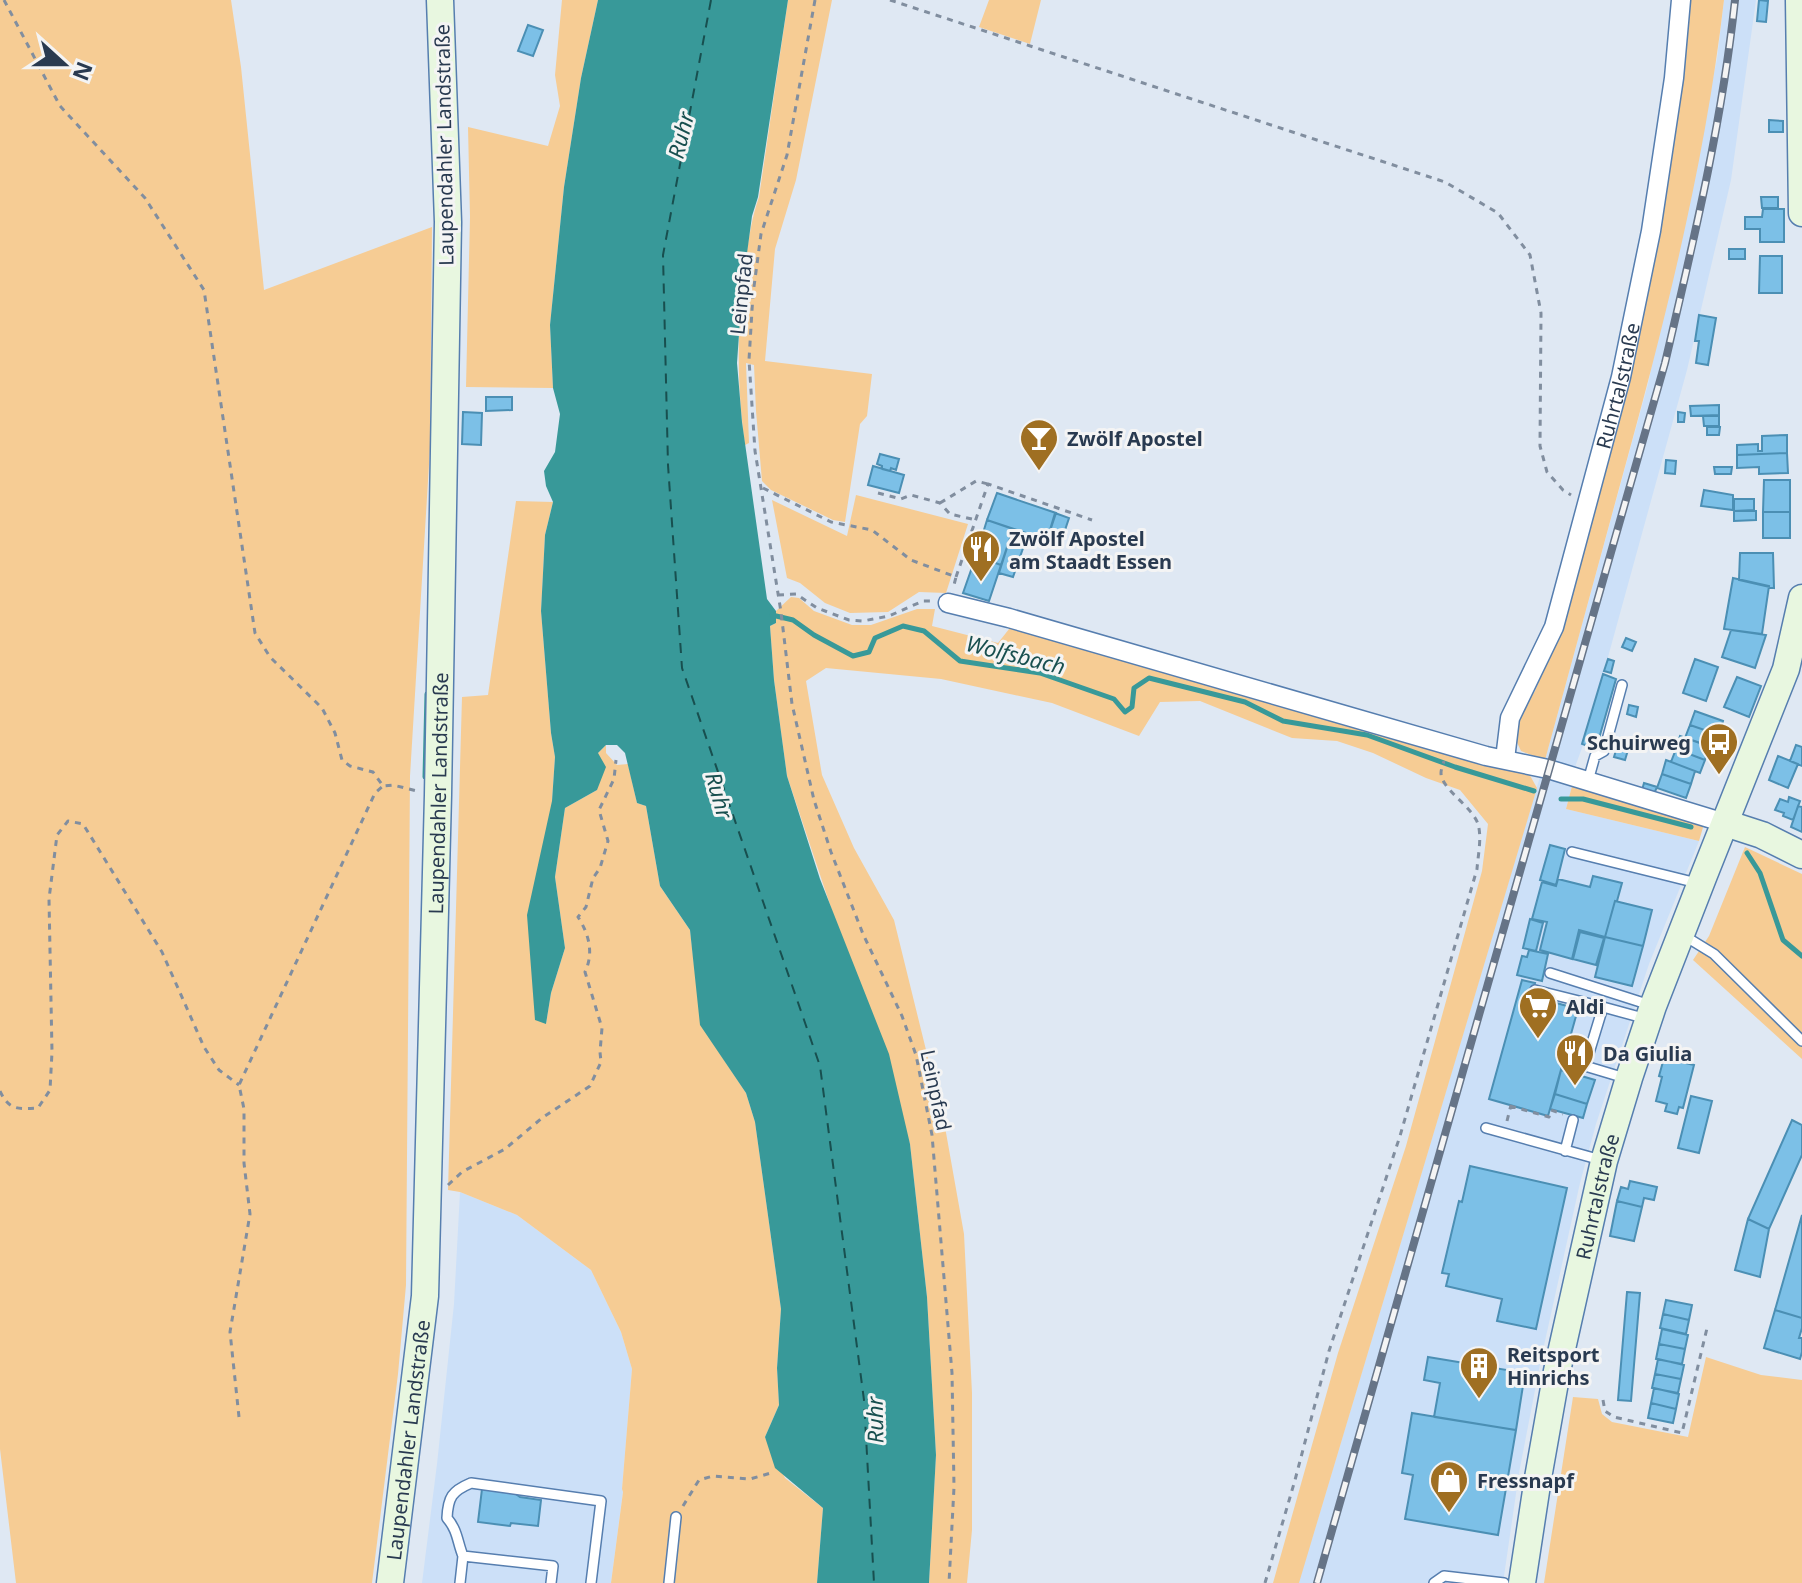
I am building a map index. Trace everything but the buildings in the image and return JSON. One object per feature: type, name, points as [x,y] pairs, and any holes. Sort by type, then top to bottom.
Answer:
[{"type":"main road","name":"Laupendahler Landstraße","points":[[390,1583],[425,1296],[448,222],[440,0]]},
{"type":"main road","points":[[1799,0],[1802,213]]},
{"type":"main road","name":"Ruhrtalstraße","points":[[1522,1583],[1557,1371],[1604,1161],[1651,1013],[1786,669],[1802,598]]},
{"type":"main road","points":[[1725,823],[1762,835],[1802,855]]},
{"type":"street","name":"Ruhrtalstraße","points":[[1505,759],[1510,718],[1554,627],[1621,377],[1651,231],[1674,78],[1681,0]]},
{"type":"street","points":[[948,603],[1461,749],[1588,781],[1725,823]]},
{"type":"lane","points":[[1588,781],[1595,756],[1604,751],[1622,685]]},
{"type":"lane","points":[[1572,852],[1700,884]]},
{"type":"lane","points":[[1681,934],[1714,954],[1802,1041]]},
{"type":"lane","points":[[1550,973],[1651,1013]]},
{"type":"lane","points":[[1535,990],[1603,1007],[1651,1013]]},
{"type":"lane","points":[[1603,1007],[1585,1066],[1629,1078]]},
{"type":"lane","points":[[1565,1151],[1573,1118]]},
{"type":"lane","points":[[1486,1128],[1604,1161]]},
{"type":"lane","points":[[460,1583],[463,1556],[457,1530],[447,1518],[448,1503],[456,1489],[471,1483],[601,1501],[591,1583]]},
{"type":"lane","points":[[669,1583],[676,1517]]},
{"type":"lane","points":[[463,1556],[553,1566],[551,1583]]},
{"type":"lane","points":[[1434,1583],[1444,1576],[1504,1583]]},
{"type":"path","points":[[4,0],[60,106],[145,198],[204,290],[255,633],[270,657],[322,708],[335,733],[342,760],[350,766],[373,772],[383,786]]},
{"type":"path","name":"Leinpfad","points":[[815,0],[787,155],[761,234],[753,294],[749,360],[755,451],[783,624],[792,704],[821,827],[863,934],[902,1016],[916,1055],[932,1135],[952,1373],[954,1487],[949,1583]]},
{"type":"path","points":[[890,0],[1445,182],[1498,213],[1530,255],[1541,313],[1540,446],[1547,472],[1563,490],[1587,505]]},
{"type":"path","points":[[940,503],[976,481],[1092,520]]},
{"type":"path","points":[[778,595],[796,594],[817,608],[849,620],[863,621],[889,616],[923,601],[948,603],[988,484]]},
{"type":"path","points":[[761,487],[831,522],[872,530],[911,560],[956,577]]},
{"type":"path","points":[[878,493],[901,499],[911,495],[940,503],[950,514],[976,520]]},
{"type":"path","points":[[1265,1583],[1329,1351],[1400,1136],[1477,869],[1480,833],[1477,821],[1442,781],[1445,756]]},
{"type":"path","points":[[443,1190],[462,1172],[505,1149],[542,1118],[590,1086],[601,1062],[602,1028],[585,972],[591,960],[588,933],[578,917],[586,907],[593,878],[600,868],[608,841],[599,810],[614,779],[616,760]]},
{"type":"path","points":[[239,1417],[230,1332],[250,1214],[244,1163],[244,1109],[239,1085],[375,793],[383,786],[393,785],[438,795]]},
{"type":"path","points":[[0,1091],[4,1100],[17,1109],[38,1108],[50,1090],[49,899],[57,835],[68,821],[83,824],[100,849],[162,952],[204,1047],[219,1070],[239,1085]]},
{"type":"path","points":[[1510,1106],[1549,1117],[1551,1110],[1573,1118]]},
{"type":"path","points":[[1603,1400],[1605,1411],[1614,1417],[1682,1433],[1708,1324]]},
{"type":"path","points":[[676,1517],[699,1480],[713,1476],[750,1479],[771,1473]]},
{"type":"shaded area","points":[[0,0],[231,0],[264,290],[432,227],[430,448],[410,776],[406,1285],[372,1583],[16,1583],[0,1449]]},
{"type":"shaded area","points":[[562,0],[598,0],[581,78],[564,187],[550,325],[553,388],[466,387],[470,217],[468,127],[548,146],[560,106],[555,75]]},
{"type":"shaded area","points":[[788,0],[832,0],[796,180],[775,249],[765,361],[872,374],[867,416],[860,424],[845,522],[833,520],[771,490],[762,481],[754,365],[746,363],[749,443],[745,445],[742,421],[739,329],[743,282],[759,197]]},
{"type":"shaded area","points":[[989,0],[1041,0],[1030,44],[979,27]]},
{"type":"shaded area","points":[[1689,0],[1724,0],[1706,123],[1652,365],[1545,760],[1521,751],[1514,736],[1519,715],[1535,691],[1567,612],[1629,378],[1668,185]]},
{"type":"shaded area","points":[[1724,0],[1756,0],[1731,180],[1687,370],[1586,737],[1575,767],[1566,809],[1699,841],[1649,964],[1596,1124],[1580,1183],[1519,1473],[1503,1583],[1288,1583],[1312,1539],[1545,760],[1648,384],[1717,59]]},
{"type":"shaded area","points":[[856,495],[968,524],[946,593],[919,592],[888,612],[850,613],[825,603],[800,583],[787,578],[772,500],[847,536]]},
{"type":"shaded area","points":[[516,501],[553,502],[545,535],[541,611],[555,757],[546,1024],[551,993],[565,948],[555,877],[565,808],[597,790],[598,753],[606,745],[606,753],[617,765],[628,764],[637,803],[646,806],[660,886],[690,930],[701,1025],[746,1093],[755,1122],[781,1309],[777,1368],[779,1405],[765,1437],[785,1478],[823,1508],[817,1583],[611,1583],[623,1492],[632,1369],[621,1332],[591,1270],[517,1215],[448,1190],[462,697],[488,695]]},
{"type":"shaded area","points":[[791,597],[799,598],[814,611],[852,625],[871,625],[917,609],[935,609],[932,626],[998,643],[1013,624],[1528,772],[1537,788],[1299,1583],[1273,1583],[1338,1353],[1406,1146],[1482,871],[1488,824],[1460,790],[1373,753],[1337,741],[1292,738],[1200,701],[1160,702],[1139,736],[1052,703],[941,679],[826,668],[806,681],[822,775],[854,848],[894,920],[945,1127],[964,1234],[972,1393],[972,1530],[967,1583],[929,1583],[936,1455],[927,1297],[910,1144],[787,776],[770,626],[776,623],[776,611]]},
{"type":"shaded area","points":[[1572,786],[1704,824],[1699,841],[1566,809]]},
{"type":"shaded area","points":[[1745,847],[1802,874],[1802,1059],[1693,960],[1709,936]]},
{"type":"shaded area","points":[[460,1192],[517,1215],[591,1270],[621,1332],[632,1369],[623,1491],[611,1583],[422,1583],[454,1304]]},
{"type":"shaded area","points":[[1706,1357],[1761,1375],[1802,1380],[1802,1583],[1544,1583],[1573,1397],[1598,1399],[1602,1414],[1612,1422],[1688,1437]]},
{"type":"water","name":"Ruhr","points":[[598,0],[788,0],[742,291],[737,363],[742,422],[767,599],[776,611],[776,623],[770,626],[787,776],[820,879],[889,1054],[910,1144],[927,1297],[936,1455],[929,1583],[817,1583],[823,1508],[775,1468],[765,1437],[779,1405],[777,1368],[781,1309],[755,1122],[746,1093],[700,1025],[690,930],[660,886],[646,806],[637,803],[625,753],[617,745],[606,745],[598,753],[606,767],[597,790],[565,808],[555,877],[565,948],[551,993],[546,1024],[535,1020],[527,915],[552,801],[555,757],[541,611],[545,535],[553,502],[544,471],[555,452],[560,414],[553,388],[550,325],[564,187],[581,78]]},
{"type":"waterway","name":"Wolfsbach","points":[[772,615],[793,620],[853,656],[869,652],[875,638],[903,626],[924,631],[960,661],[1040,673],[1114,699],[1125,712],[1132,707],[1134,688],[1149,678],[1245,702],[1283,721],[1367,735],[1534,791]]},
{"type":"waterway","points":[[425,777],[427,694]]},
{"type":"waterway","name":"Wolfsbach","points":[[1561,799],[1583,799],[1691,827]]},
{"type":"waterway","name":"Wolfsbach","points":[[1747,853],[1760,873],[1783,940],[1802,956]]},
{"type":"ferry route","points":[[711,0],[663,255],[668,465],[682,668],[820,1066],[864,1400],[874,1583]]},
{"type":"railway","points":[[1317,1583],[1665,363],[1715,137],[1735,0]]},
{"type":"place","name":"Zwölf Apostel","points":[[1039,472]]},
{"type":"place","name":"Zwölf Apostel am Staadt Essen","points":[[981,583]]},
{"type":"place","name":"Schuirweg","points":[[1719,776]]},
{"type":"place","name":"Aldi","points":[[1538,1040]]},
{"type":"place","name":"Da Giulia","points":[[1575,1087]]},
{"type":"place","name":"Reitsport Hinrichs","points":[[1479,1400]]},
{"type":"place","name":"Fressnapf","points":[[1449,1514]]}]
